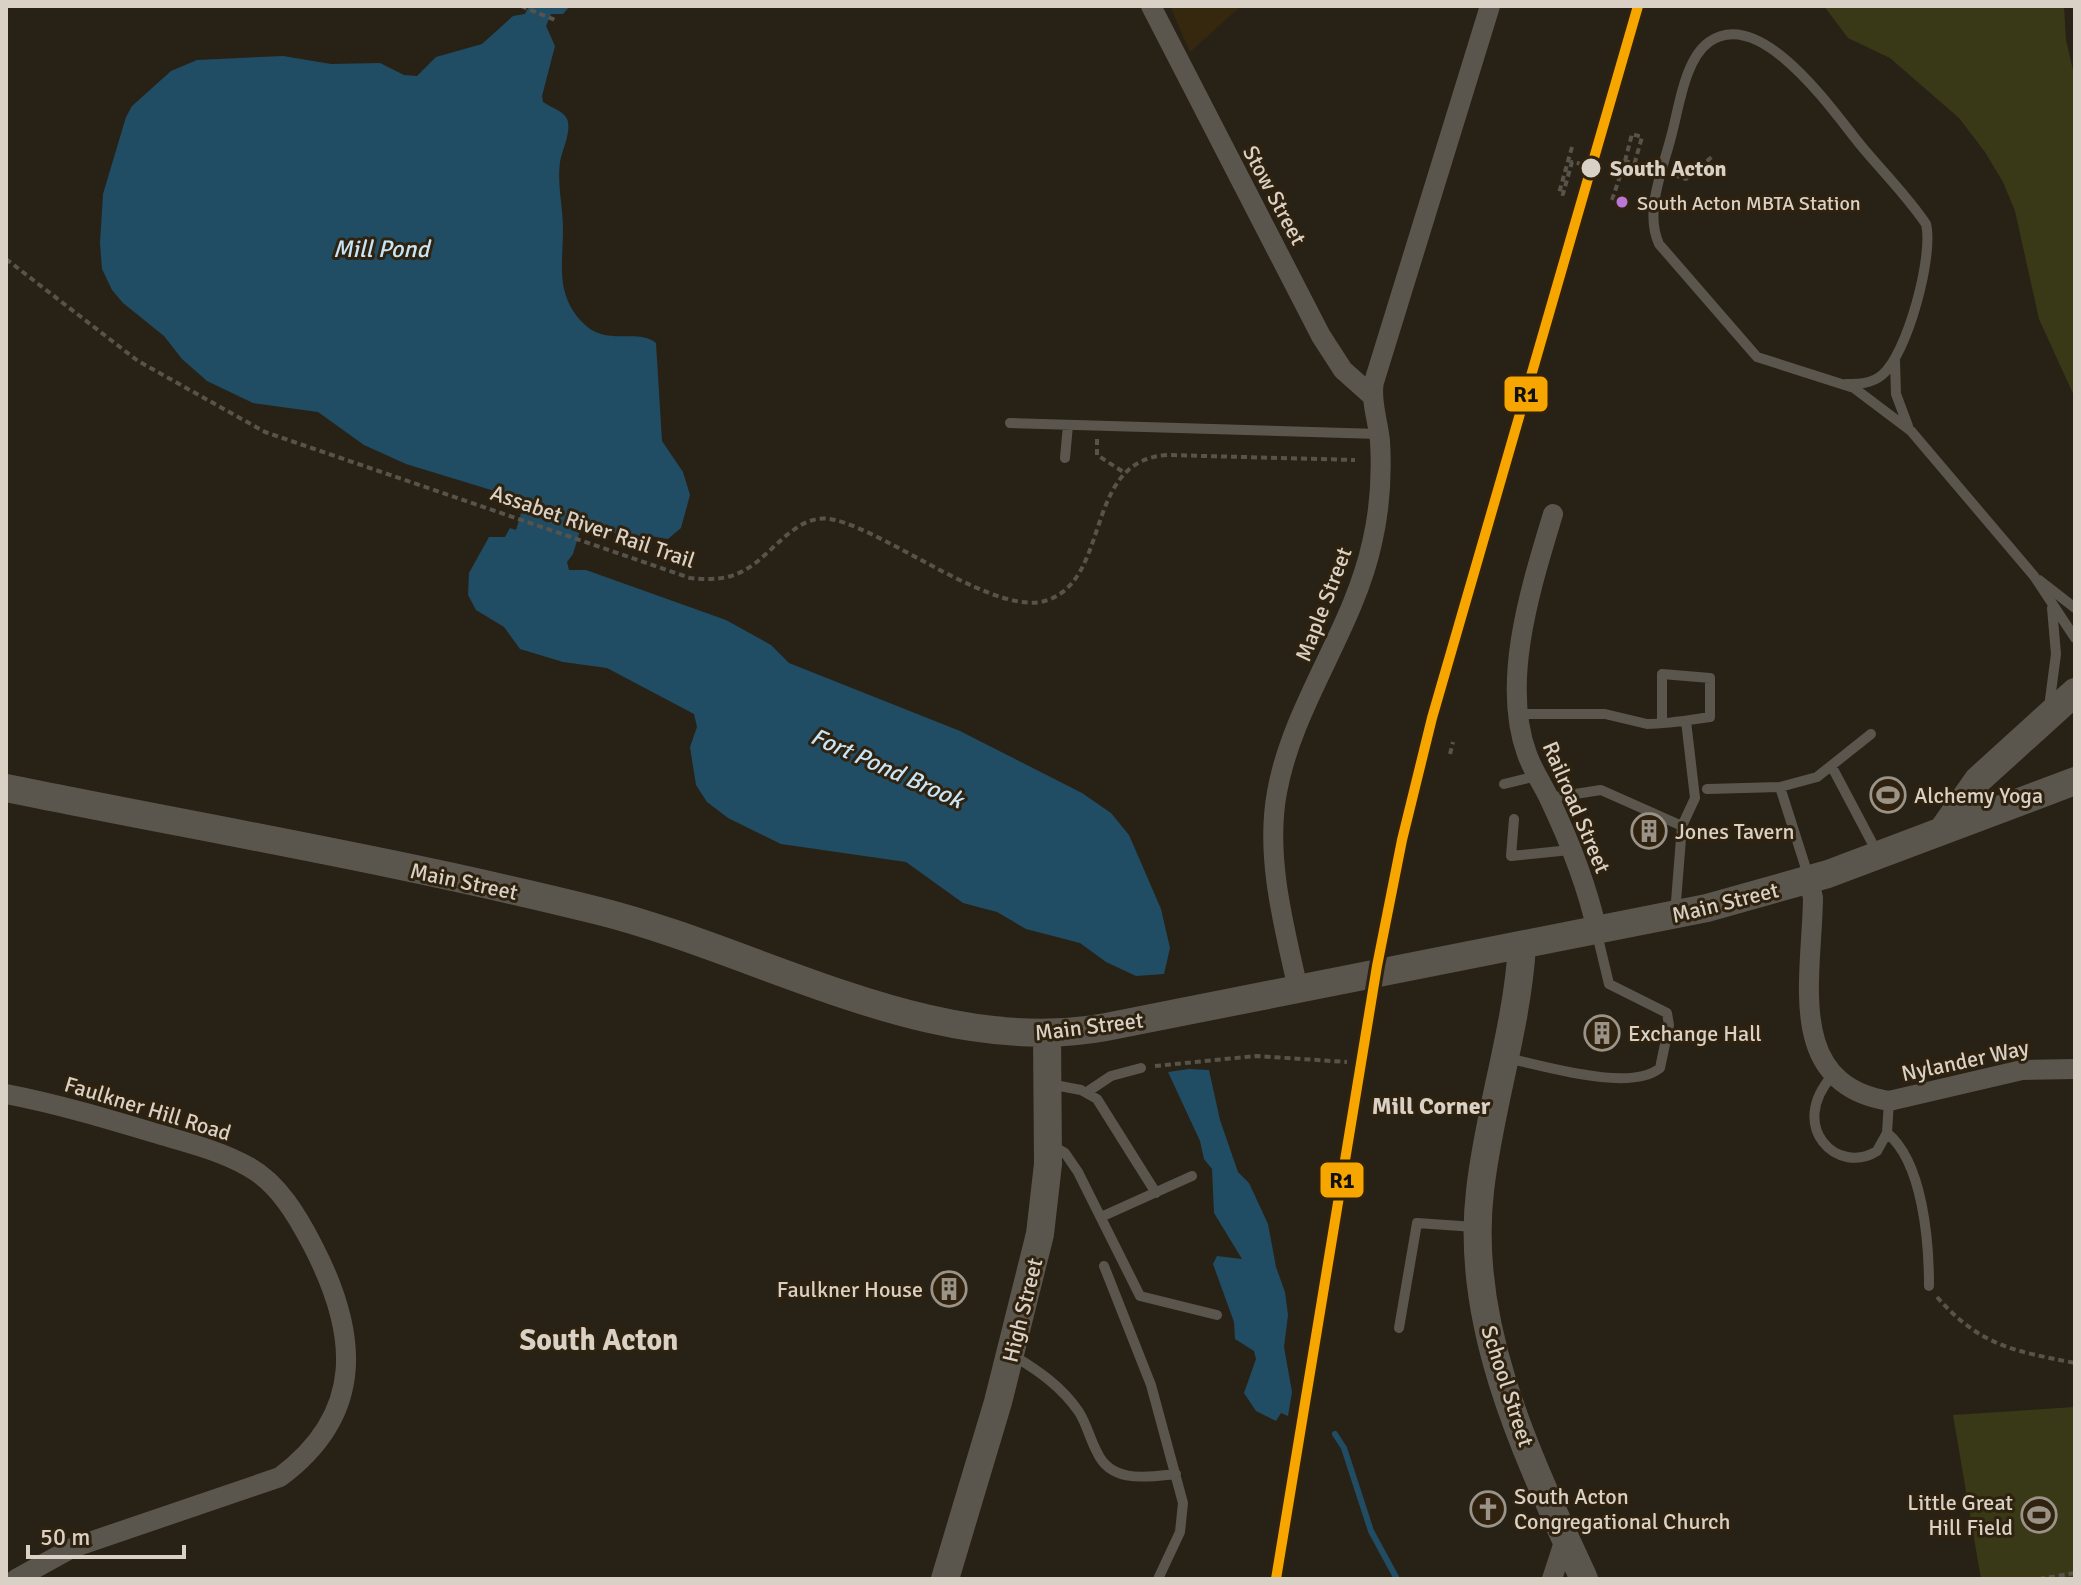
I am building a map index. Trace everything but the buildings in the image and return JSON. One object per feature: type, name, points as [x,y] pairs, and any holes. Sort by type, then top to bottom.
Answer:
[{"type":"main road","points":[[1942,831],[1978,780],[2075,692]]},
{"type":"main road","name":"Main Street","points":[[6,788],[551,899],[687,936],[913,1016],[973,1028],[1047,1034],[1092,1030],[1675,916],[1809,880],[2075,781]]},
{"type":"main road","name":"School Street","points":[[1522,946],[1481,1179],[1477,1227],[1481,1285],[1496,1361],[1565,1539],[1584,1579]]},
{"type":"main road","name":"High Street","points":[[945,1579],[1010,1354],[1040,1234],[1047,1184],[1047,1034]]},
{"type":"street","name":"Stow Street","points":[[1151,6],[1321,336],[1343,370],[1371,395]]},
{"type":"street","name":"Maple Street","points":[[1298,989],[1274,864],[1275,801],[1288,753],[1366,569],[1381,488],[1376,406],[1371,395],[1490,6]]},
{"type":"street","name":"Railroad Street","points":[[1553,514],[1520,643],[1520,714],[1525,750],[1570,850],[1597,931]]},
{"type":"street","points":[[1809,880],[1813,898],[1813,1038],[1832,1076]]},
{"type":"street","name":"Nylander Way","points":[[1832,1076],[1855,1092],[1889,1101],[2022,1070],[2075,1069]]},
{"type":"street","name":"Faulkner Hill Road","points":[[6,1094],[124,1123],[224,1154],[252,1168],[290,1207],[312,1244],[339,1300],[349,1353],[337,1409],[322,1437],[304,1459],[280,1477],[72,1548],[16,1579]]},
{"type":"street","points":[[1552,1579],[1565,1539]]},
{"type":"lane","points":[[1911,431],[1896,394],[1896,356],[1925,265],[1928,242],[1923,220],[1791,63],[1764,44],[1746,37],[1727,35],[1711,40],[1694,60],[1673,131],[1656,193],[1653,220],[1656,239],[1757,357],[1846,384],[1911,431],[2034,576],[2075,638]]},
{"type":"lane","points":[[1846,384],[1878,378],[1896,356]]},
{"type":"lane","points":[[1010,423],[1379,434]]},
{"type":"lane","points":[[1065,458],[1068,425]]},
{"type":"lane","points":[[2034,576],[2075,608]]},
{"type":"lane","points":[[2046,716],[2056,670],[2051,606]]},
{"type":"lane","points":[[1520,714],[1592,713],[1647,724],[1662,723],[1686,721],[1710,717],[1710,678],[1662,674],[1662,723]]},
{"type":"lane","points":[[1675,916],[1682,826],[1695,798],[1686,721]]},
{"type":"lane","points":[[1707,789],[1780,787],[1817,777],[1871,734]]},
{"type":"lane","points":[[1832,767],[1879,856]]},
{"type":"lane","points":[[1504,784],[1537,776]]},
{"type":"lane","points":[[1780,787],[1809,880]]},
{"type":"lane","points":[[1549,798],[1601,790],[1682,826]]},
{"type":"lane","points":[[1514,819],[1511,856],[1570,850]]},
{"type":"lane","points":[[1504,1057],[1597,1076],[1635,1077],[1660,1068],[1669,1025],[1667,1013],[1657,1005],[1609,984],[1597,931]]},
{"type":"lane","points":[[1087,1092],[1111,1076],[1141,1068]]},
{"type":"lane","points":[[1832,1076],[1819,1091],[1812,1112],[1815,1131],[1838,1153],[1866,1156],[1877,1151],[1887,1133],[1889,1101]]},
{"type":"lane","points":[[1047,1083],[1087,1092],[1104,1107],[1156,1193]]},
{"type":"lane","points":[[1887,1133],[1898,1143],[1915,1183],[1928,1247],[1929,1286]]},
{"type":"lane","points":[[1048,1143],[1065,1153],[1074,1165],[1140,1296],[1217,1315]]},
{"type":"lane","points":[[1101,1217],[1192,1176]]},
{"type":"lane","points":[[1399,1328],[1417,1223],[1477,1227]]},
{"type":"lane","points":[[1104,1266],[1151,1385],[1183,1503],[1182,1524],[1158,1579]]},
{"type":"lane","points":[[1010,1354],[1066,1396],[1085,1422],[1099,1457],[1108,1466],[1135,1478],[1176,1474]]},
{"type":"path","points":[[521,6],[555,20]]},
{"type":"path","points":[[1612,200],[1632,134],[1642,137],[1631,176]]},
{"type":"path","points":[[1572,147],[1559,193],[1563,194],[1572,162],[1582,164]]},
{"type":"path","points":[[1672,175],[1686,179],[1714,155]]},
{"type":"path","points":[[1625,161],[1647,167]]},
{"type":"path","name":"Assabet River Rail Trail","points":[[6,259],[138,361],[231,415],[315,452],[510,515],[673,575],[717,579],[747,569],[801,525],[819,518],[829,518],[854,526],[1006,599],[1038,603],[1059,595],[1076,578],[1107,504],[1125,473]]},
{"type":"path","points":[[1096,426],[1097,455],[1125,473],[1142,460],[1168,455],[1355,460]]},
{"type":"path","points":[[1450,754],[1453,742]]},
{"type":"path","points":[[1141,1068],[1183,1061],[1256,1056],[1347,1062]]},
{"type":"path","points":[[1929,1286],[1977,1336],[2027,1353],[2075,1363]]},
{"type":"path","points":[[2039,1579],[2075,1573]]},
{"type":"shaded area","points":[[1170,6],[1241,6],[1190,52]]},
{"type":"shaded area","points":[[1824,6],[2064,6],[2066,40],[2075,79],[2075,398],[2039,319],[2015,211],[2003,182],[1985,152],[1959,118],[1890,58],[1848,38]]},
{"type":"shaded area","points":[[2075,1407],[2075,1579],[1981,1579],[1953,1415]]},
{"type":"water","name":"Mill Pond","points":[[529,6],[570,6],[563,14],[551,14],[546,26],[555,46],[542,96],[543,102],[563,114],[568,124],[559,179],[564,289],[573,311],[591,330],[611,336],[640,337],[656,343],[662,441],[683,472],[690,495],[681,528],[668,539],[644,535],[624,538],[597,524],[580,531],[573,554],[567,562],[569,570],[586,570],[726,620],[771,645],[789,663],[960,731],[1082,793],[1111,813],[1129,835],[1161,909],[1170,948],[1164,974],[1136,976],[1106,962],[1080,943],[1026,929],[997,912],[963,903],[906,862],[781,844],[728,818],[707,802],[696,785],[690,747],[697,727],[694,714],[607,668],[563,662],[520,649],[504,627],[476,610],[468,595],[469,573],[489,537],[505,537],[510,528],[516,530],[522,510],[517,508],[517,498],[406,464],[364,445],[318,412],[253,403],[207,381],[182,359],[164,336],[123,303],[112,290],[102,269],[103,194],[132,106],[171,71],[197,60],[283,56],[331,64],[380,63],[404,75],[417,76],[436,57],[482,44],[513,16],[525,14]]},
{"type":"water","points":[[1209,1070],[1220,1120],[1238,1172],[1249,1183],[1268,1224],[1276,1267],[1285,1292],[1288,1315],[1284,1347],[1292,1392],[1288,1416],[1281,1413],[1276,1421],[1256,1411],[1244,1393],[1256,1359],[1254,1351],[1235,1339],[1234,1322],[1213,1264],[1217,1256],[1242,1259],[1214,1213],[1212,1169],[1204,1159],[1200,1141],[1168,1072]]},
{"type":"waterway","name":"Fort Pond Brook","points":[[1335,1434],[1344,1448],[1371,1531],[1397,1579]]},
{"type":"transit line","name":"R1","points":[[1276,1579],[1377,966],[1402,840],[1432,718],[1638,6]]},
{"type":"place","name":"South Acton","points":[[1591,168]]},
{"type":"place","name":"South Acton MBTA Station","points":[[1622,202]]},
{"type":"place","name":"Alchemy Yoga","points":[[1888,795]]},
{"type":"place","name":"Jones Tavern","points":[[1649,831]]},
{"type":"place","name":"Exchange Hall","points":[[1602,1033]]},
{"type":"place","name":"Faulkner House","points":[[949,1289]]},
{"type":"place","name":"South Acton Congregational Church","points":[[1488,1509]]},
{"type":"place","name":"Little Great Hill Field","points":[[2039,1515]]},
{"type":"district","name":"Mill Corner","points":[[1431,1106]]},
{"type":"district","name":"South Acton","points":[[599,1340]]}]
